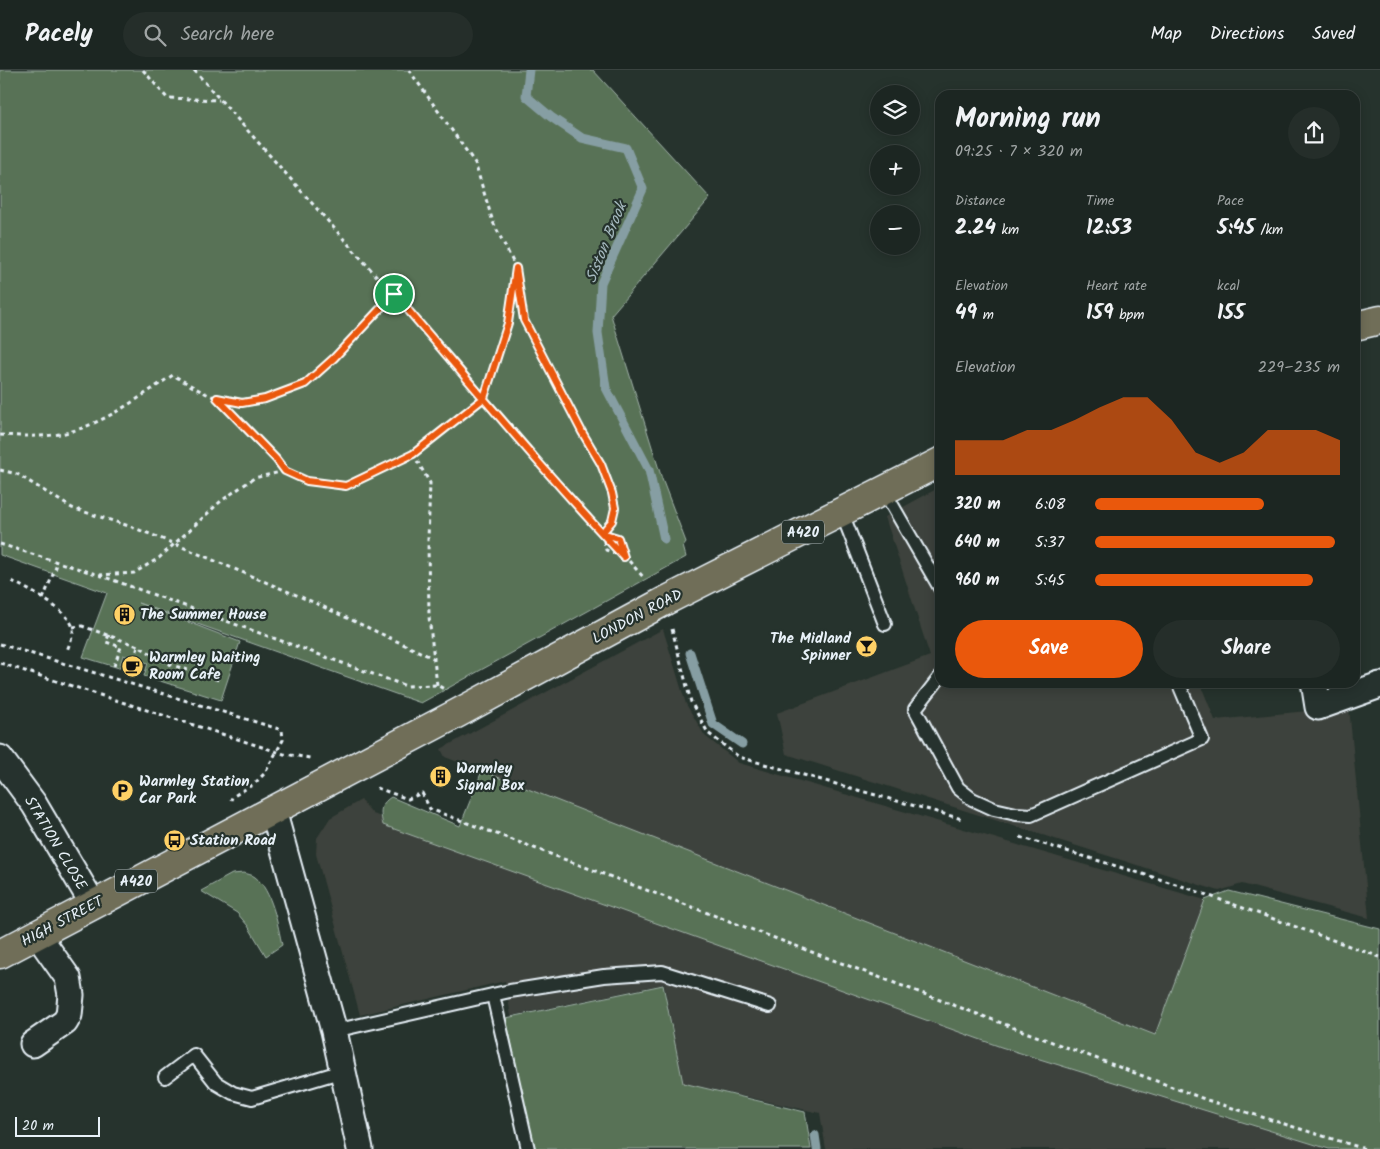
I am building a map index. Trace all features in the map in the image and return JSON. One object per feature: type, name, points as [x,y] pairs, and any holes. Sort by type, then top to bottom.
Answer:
[{"type":"main road","points":[[1360,325],[1380,320]]},
{"type":"main road","name":"LONDON ROAD","points":[[336,775],[458,713],[665,601],[935,465]]},
{"type":"main road","name":"HIGH STREET","points":[[0,954],[336,775]]},
{"type":"street","points":[[1315,688],[1318,707],[1380,685]]},
{"type":"street","name":"STATION CLOSE","points":[[0,758],[34,804],[93,904]]},
{"type":"street","points":[[273,810],[334,1031],[360,1149]]},
{"type":"street","points":[[33,1044],[65,1022],[69,1015],[71,996],[68,978],[36,934]]},
{"type":"lane","points":[[884,491],[935,579]]},
{"type":"lane","points":[[842,513],[886,624]]},
{"type":"lane","points":[[935,683],[915,709],[958,788],[972,799],[994,809],[1031,815],[1202,739],[1181,688]]},
{"type":"lane","points":[[334,1031],[493,995],[604,976],[662,972],[770,1006]]},
{"type":"lane","points":[[493,995],[528,1149]]},
{"type":"lane","points":[[165,1077],[194,1055],[216,1083],[233,1093],[252,1098],[343,1071]]},
{"type":"path","points":[[143,70],[167,98],[220,100]]},
{"type":"path","points":[[194,70],[394,294],[602,533],[665,601],[692,702],[708,733],[738,757],[963,820]]},
{"type":"path","points":[[409,70],[475,163],[493,222],[516,268],[524,320],[582,432],[601,464],[612,493],[615,508],[612,521],[602,533]]},
{"type":"path","points":[[217,398],[276,459],[285,471],[307,481],[346,486],[413,454],[484,398],[508,323],[516,268]]},
{"type":"path","points":[[0,435],[34,437],[70,432],[119,411],[173,375],[217,398],[242,403],[265,399],[305,384],[334,358],[394,294]]},
{"type":"path","points":[[413,454],[430,483],[428,540],[429,616],[437,685]]},
{"type":"path","points":[[0,470],[17,474],[72,508],[132,527],[175,544],[313,602],[435,659]]},
{"type":"path","points":[[100,575],[134,574],[159,558],[221,501],[254,478],[285,471]]},
{"type":"path","points":[[602,533],[606,550],[624,557]]},
{"type":"path","points":[[602,533],[618,538],[624,557]]},
{"type":"path","points":[[0,544],[100,575],[406,686]]},
{"type":"path","points":[[43,599],[58,562]]},
{"type":"path","points":[[12,581],[43,599],[66,618],[73,627],[73,635],[67,651]]},
{"type":"path","points":[[73,627],[82,626],[109,635],[138,646],[169,664],[222,681]]},
{"type":"path","points":[[109,635],[106,642],[121,647],[114,666]]},
{"type":"path","points":[[0,644],[282,730],[283,740],[265,773],[254,784],[232,797],[231,802],[242,825]]},
{"type":"path","points":[[135,659],[138,646]]},
{"type":"path","points":[[0,663],[276,751],[326,760],[336,775]]},
{"type":"path","points":[[374,787],[408,799],[422,792],[430,809],[1207,1100],[1365,1149]]},
{"type":"path","points":[[1019,837],[1178,885],[1380,957]]},
{"type":"shaded area","points":[[935,490],[935,688],[1202,688],[1215,720],[1349,707],[1369,918],[1242,884],[1219,891],[786,754],[777,713],[930,656],[885,517]]},
{"type":"shaded area","points":[[663,629],[686,704],[705,736],[739,763],[1205,900],[1155,1035],[445,757],[441,749]]},
{"type":"shaded area","points":[[361,800],[373,814],[1001,1047],[1329,1149],[826,1149],[820,1113],[683,1083],[664,984],[511,1016],[505,981],[360,1015],[316,854],[317,838],[330,818]]},
{"type":"green space","points":[[0,70],[593,70],[710,198],[611,315],[662,479],[686,542],[683,546],[686,557],[421,703],[138,603],[240,642],[221,700],[144,676],[148,663],[123,655],[119,668],[83,657],[107,593],[0,555]]},
{"type":"green space","points":[[482,771],[1155,1035],[1205,900],[1229,891],[1380,929],[1380,1149],[1329,1149],[1001,1047],[383,825],[381,809],[384,803],[391,797],[460,826]]},
{"type":"green space","points":[[244,873],[254,876],[266,890],[276,919],[282,945],[266,956],[248,926],[237,913],[201,891],[232,874]]},
{"type":"green space","points":[[663,985],[683,1083],[805,1112],[811,1149],[534,1149],[506,1018]]},
{"type":"waterway","name":"Siston Brook","points":[[529,70],[526,96],[551,117],[582,138],[626,148],[643,189],[601,283],[598,333],[606,388],[649,470],[664,539]]},
{"type":"waterway","name":"Siston Brook","points":[[690,653],[713,724],[742,744]]},
{"type":"waterway","name":"Siston Brook","points":[[815,1135],[817,1149]]},
{"type":"place","name":"The Summer House","points":[[124,614]]},
{"type":"place","name":"The Midland Spinner","points":[[867,647]]},
{"type":"place","name":"Warmley Waiting Room Cafe","points":[[133,666]]},
{"type":"place","name":"Warmley Signal Box","points":[[440,777]]},
{"type":"place","name":"Warmley Station Car Park","points":[[123,790]]},
{"type":"place","name":"Station Road","points":[[174,840]]},
{"type":"route","points":[[394,294],[334,358],[305,384],[265,399],[242,403],[217,398],[276,459],[285,471],[307,481],[346,486],[413,454],[484,398],[508,323],[516,268],[524,320],[582,432],[601,464],[612,493],[615,508],[612,521],[602,533],[618,538],[624,557],[602,533],[484,398],[394,294]]}]
